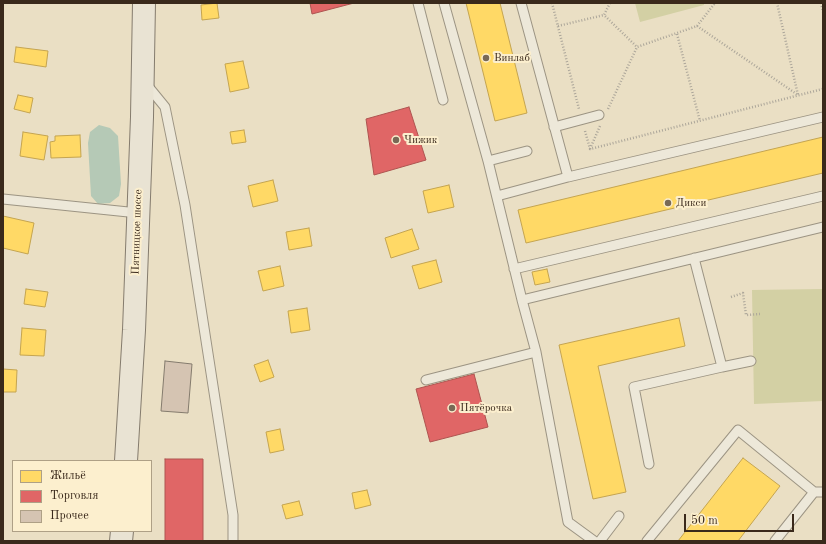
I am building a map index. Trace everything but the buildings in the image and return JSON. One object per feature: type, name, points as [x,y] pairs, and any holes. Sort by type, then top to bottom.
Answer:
[{"type":"main road","name":"Пятницкое шоссе","points":[[126,460],[134,330],[143,80],[144,3]]},
{"type":"lane","points":[[418,3],[443,100]]},
{"type":"lane","points":[[444,3],[488,161],[536,352],[568,522],[594,541]]},
{"type":"lane","points":[[521,3],[568,178]]},
{"type":"lane","points":[[143,80],[165,107],[185,205],[233,514],[233,541]]},
{"type":"lane","points":[[554,127],[603,116]]},
{"type":"lane","points":[[497,196],[823,117]]},
{"type":"lane","points":[[488,161],[527,151]]},
{"type":"lane","points":[[514,269],[823,196]]},
{"type":"lane","points":[[3,199],[138,213]]},
{"type":"lane","points":[[522,300],[823,228]]},
{"type":"lane","points":[[694,258],[722,367]]},
{"type":"lane","points":[[426,380],[536,352]]},
{"type":"lane","points":[[649,464],[634,387],[751,361]]},
{"type":"lane","points":[[647,541],[738,430],[819,492],[775,541]]},
{"type":"lane","points":[[600,541],[619,516]]},
{"type":"path","points":[[552,3],[580,110]]},
{"type":"path","points":[[558,26],[604,15],[610,3]]},
{"type":"path","points":[[590,149],[603,116],[636,47],[697,26],[715,3]]},
{"type":"path","points":[[777,3],[798,95]]},
{"type":"path","points":[[820,3],[823,12]]},
{"type":"path","points":[[604,15],[636,47]]},
{"type":"path","points":[[697,26],[798,95]]},
{"type":"path","points":[[677,34],[700,120]]},
{"type":"path","points":[[590,149],[823,89]]},
{"type":"path","points":[[584,126],[590,149]]},
{"type":"path","points":[[731,298],[742,294],[746,315],[760,314]]},
{"type":"shaded area","points":[[635,3],[704,3],[704,5],[640,22]]},
{"type":"shaded area","points":[[99,125],[110,128],[118,136],[121,184],[119,196],[110,203],[98,204],[91,196],[88,143],[90,132]]},
{"type":"shaded area","points":[[823,289],[823,401],[754,404],[752,290]]},
{"type":"place","name":"Винлаб","points":[[486,58]]},
{"type":"place","name":"Чижик","points":[[396,140]]},
{"type":"place","name":"Дикси","points":[[668,203]]},
{"type":"place","name":"Пятёрочка","points":[[452,408]]}]
